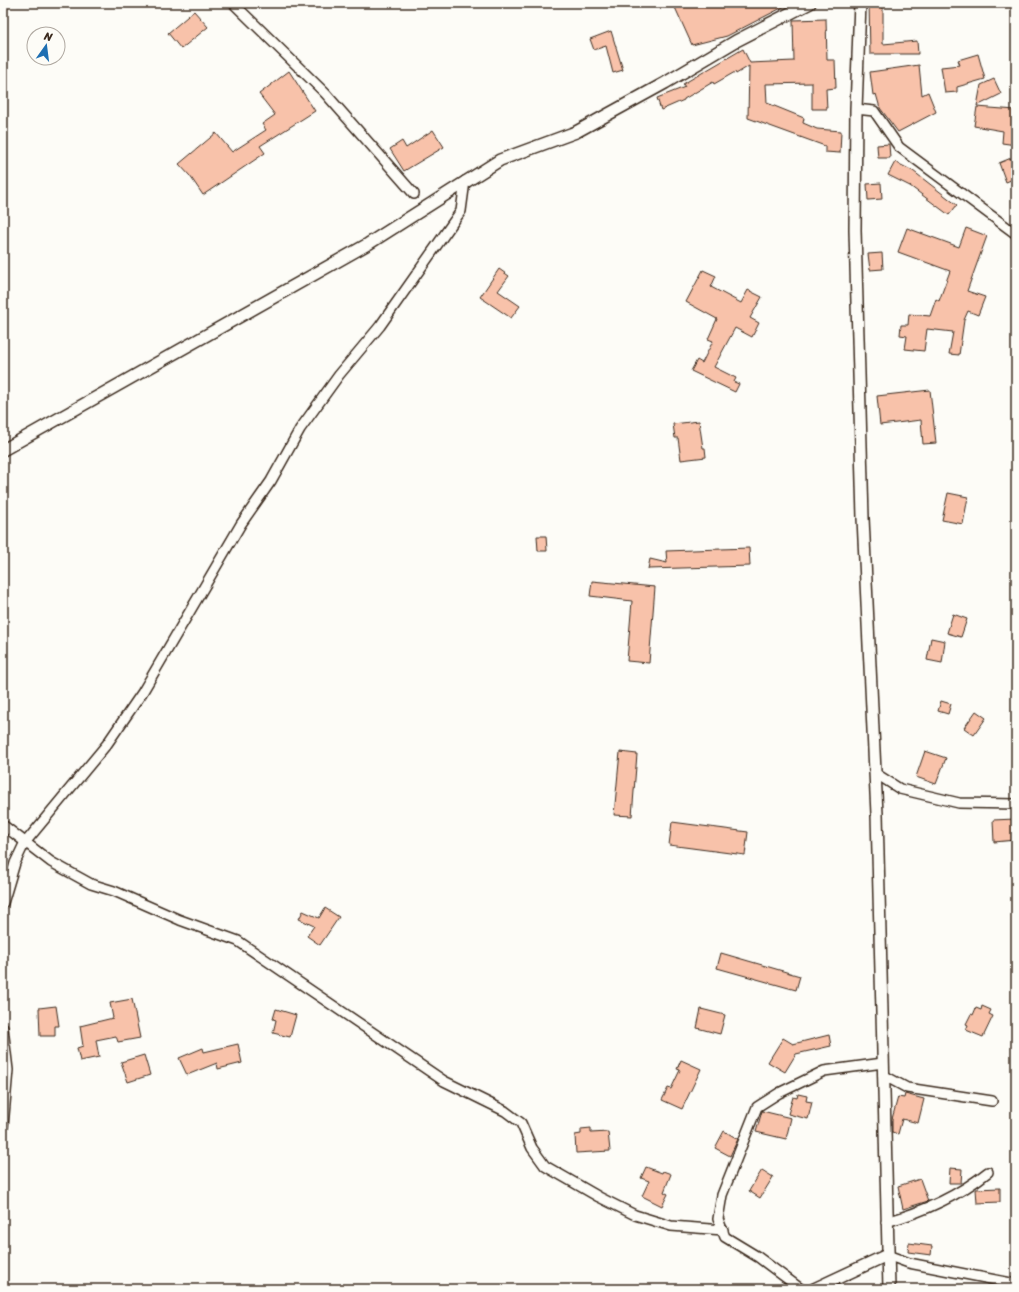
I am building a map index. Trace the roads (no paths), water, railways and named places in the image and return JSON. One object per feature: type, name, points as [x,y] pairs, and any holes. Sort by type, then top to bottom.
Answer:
[{"type":"street","points":[[233,3],[325,93],[414,194]]},
{"type":"street","points":[[3,450],[368,244],[500,160],[576,132],[665,83],[736,41],[810,3]]},
{"type":"street","points":[[860,3],[856,109],[855,230],[862,518],[875,773],[889,1289]]},
{"type":"street","points":[[856,109],[874,111],[899,147],[1016,234]]},
{"type":"street","points":[[3,903],[15,863],[26,841],[107,744],[142,693],[241,524],[271,482],[300,429],[339,375],[380,326],[461,211],[465,181]]},
{"type":"street","points":[[875,773],[900,789],[959,803],[1016,804]]},
{"type":"street","points":[[3,825],[26,841],[51,862],[91,884],[114,891],[180,920],[238,941],[444,1081],[505,1112],[522,1123],[532,1148],[545,1166],[598,1197],[635,1215],[671,1226],[723,1230]]},
{"type":"street","points":[[3,1028],[8,1070],[3,1127]]},
{"type":"street","points":[[801,1289],[758,1257],[725,1237],[718,1220],[722,1195],[757,1107],[780,1093],[824,1071],[883,1063]]},
{"type":"street","points":[[883,1075],[908,1088],[992,1101]]},
{"type":"street","points":[[886,1222],[905,1217],[945,1200],[974,1183],[988,1172]]},
{"type":"street","points":[[814,1289],[887,1254],[909,1263],[1016,1284]]}]
